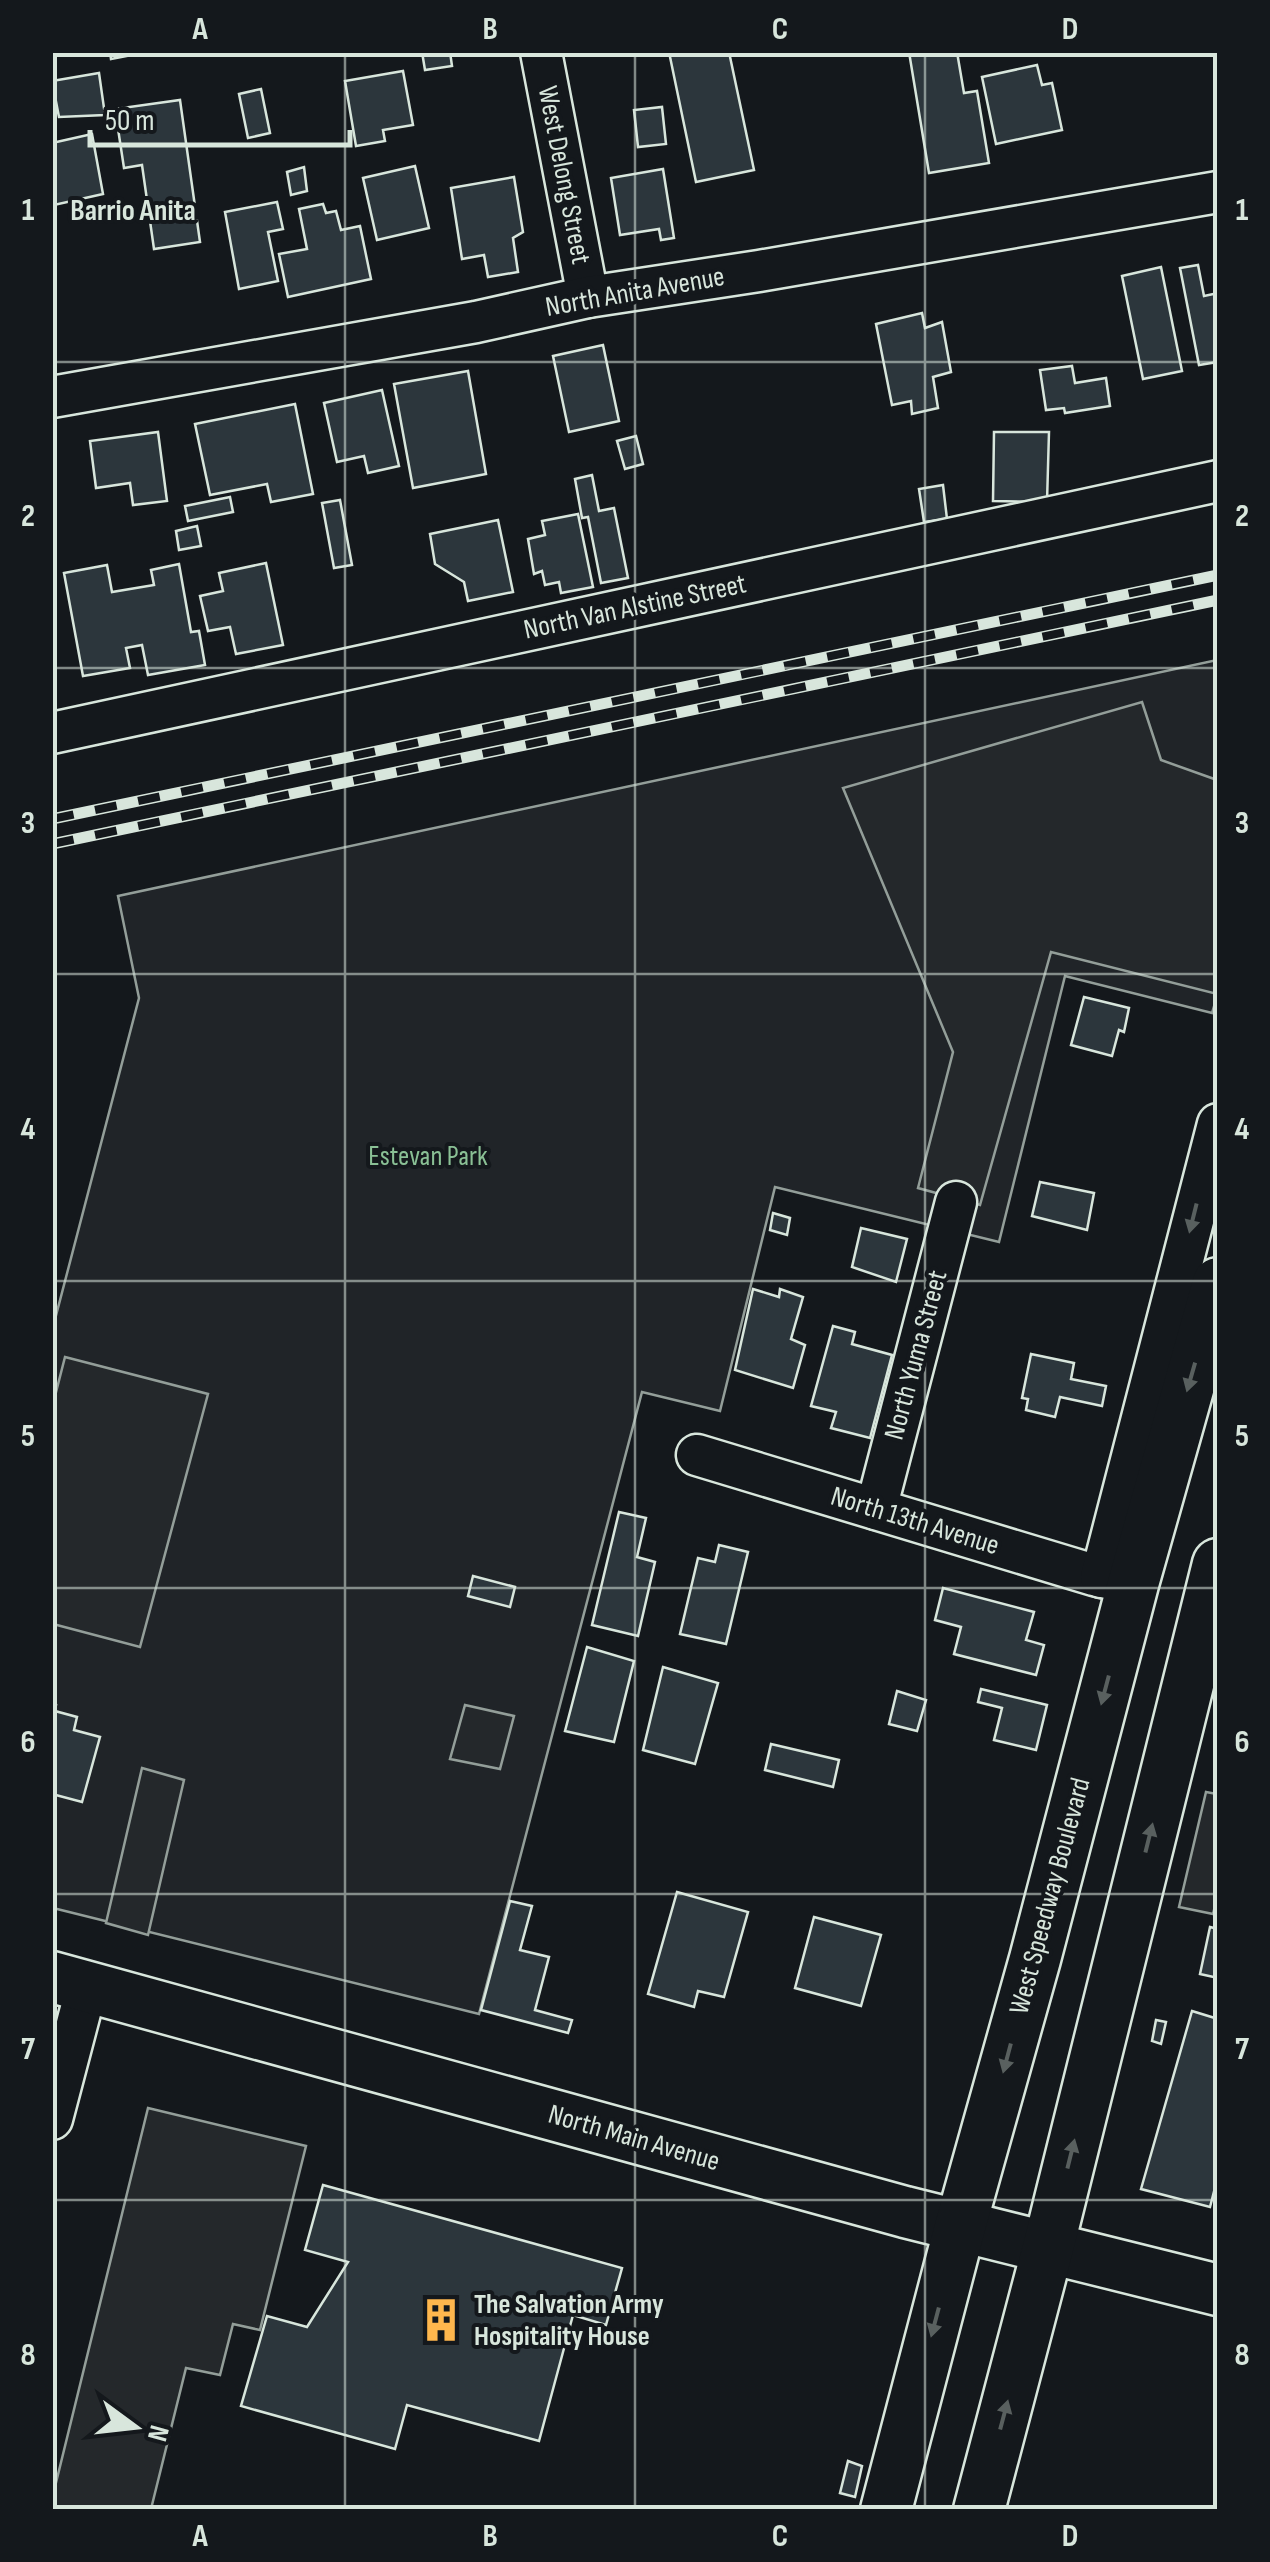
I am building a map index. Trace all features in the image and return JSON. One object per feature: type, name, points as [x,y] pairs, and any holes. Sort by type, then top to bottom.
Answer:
[{"type":"main road","name":"West Speedway Boulevard","points":[[886,2510],[1036,1959],[1117,1580],[1218,1283]]},
{"type":"main road","points":[[979,2510],[1215,1584]]},
{"type":"main road","name":"North Main Avenue","points":[[70,1982],[960,2227],[1218,2290]]},
{"type":"street","name":"West Delong Street","points":[[540,52],[588,297]]},
{"type":"street","name":"North Anita Avenue","points":[[52,398],[476,322],[588,297],[1218,192]]},
{"type":"street","name":"North Van Alstine Street","points":[[52,733],[1218,481]]},
{"type":"street","name":"West Speedway Boulevard","points":[[1117,1580],[1218,1124]]},
{"type":"street","name":"North Yuma Street","points":[[876,1509],[956,1202]]},
{"type":"street","name":"North 13th Avenue","points":[[698,1455],[1117,1580]]},
{"type":"street","points":[[52,2120],[70,1982]]},
{"type":"green space","name":"Estevan Park","points":[[1217,660],[1218,993],[1212,1013],[1065,976],[999,1242],[775,1187],[720,1411],[642,1392],[479,2014],[53,1908],[53,1327],[139,998],[118,896]]},
{"type":"shaded area","points":[[1142,702],[1161,760],[1217,780],[1217,994],[1051,952],[980,1205],[918,1188],[953,1052],[843,788]]},
{"type":"shaded area","points":[[65,1357],[208,1394],[140,1647],[53,1624],[53,1404]]},
{"type":"shaded area","points":[[465,1705],[514,1716],[500,1769],[450,1759]]},
{"type":"shaded area","points":[[142,1768],[184,1780],[148,1935],[106,1923]]},
{"type":"shaded area","points":[[1206,1792],[1217,1794],[1218,1894],[1213,1914],[1179,1907]]},
{"type":"shaded area","points":[[148,2108],[306,2146],[260,2330],[233,2324],[220,2375],[186,2368],[151,2509],[53,2509],[53,2495]]},
{"type":"building","points":[[110,52],[147,52],[111,59]]},
{"type":"building","points":[[422,52],[450,52],[452,66],[425,70]]},
{"type":"building","points":[[669,52],[729,52],[754,170],[696,182]]},
{"type":"building","points":[[909,52],[957,52],[964,93],[977,91],[989,163],[929,173]]},
{"type":"building","points":[[1037,65],[1042,85],[1052,83],[1062,130],[996,144],[982,77]]},
{"type":"building","points":[[403,71],[413,125],[383,130],[385,141],[356,146],[345,81]]},
{"type":"building","points":[[99,73],[105,115],[59,117],[52,81]]},
{"type":"building","points":[[261,89],[270,133],[248,138],[239,94]]},
{"type":"building","points":[[180,100],[200,242],[154,249],[142,165],[124,168],[115,109]]},
{"type":"building","points":[[662,107],[666,144],[638,147],[634,110]]},
{"type":"building","points":[[92,134],[103,194],[54,205],[52,143]]},
{"type":"building","points":[[415,166],[429,228],[377,240],[363,178]]},
{"type":"building","points":[[304,167],[307,191],[291,195],[287,172]]},
{"type":"building","points":[[663,169],[674,238],[661,240],[659,229],[620,235],[611,178]]},
{"type":"building","points":[[514,177],[523,232],[513,238],[518,272],[488,277],[484,255],[462,259],[451,188]]},
{"type":"building","points":[[277,202],[283,229],[268,232],[278,281],[239,289],[225,212]]},
{"type":"building","points":[[323,204],[326,213],[336,211],[341,230],[360,226],[371,279],[288,297],[279,254],[307,249],[299,209]]},
{"type":"building","points":[[1198,265],[1204,296],[1218,293],[1218,362],[1199,365],[1180,268]]},
{"type":"building","points":[[1161,267],[1182,371],[1143,379],[1122,276]]},
{"type":"building","points":[[922,313],[925,328],[942,322],[951,372],[933,377],[938,408],[912,414],[911,401],[892,405],[876,324]]},
{"type":"building","points":[[603,345],[619,421],[569,432],[553,356]]},
{"type":"building","points":[[1072,366],[1075,383],[1106,378],[1110,406],[1065,413],[1064,408],[1046,410],[1040,370]]},
{"type":"building","points":[[468,371],[486,474],[413,488],[394,384]]},
{"type":"building","points":[[382,390],[399,466],[368,473],[364,456],[337,462],[324,403]]},
{"type":"building","points":[[295,404],[313,494],[271,502],[267,484],[210,495],[195,424]]},
{"type":"building","points":[[158,432],[167,501],[133,505],[130,483],[96,488],[90,441]]},
{"type":"building","points":[[994,432],[1049,432],[1047,502],[993,501]]},
{"type":"building","points":[[636,436],[643,464],[625,469],[617,441]]},
{"type":"building","points":[[592,475],[599,511],[614,508],[628,578],[601,583],[588,517],[582,518],[575,479]]},
{"type":"building","points":[[943,485],[947,519],[924,522],[919,489]]},
{"type":"building","points":[[230,497],[233,512],[188,521],[185,506]]},
{"type":"building","points":[[340,500],[352,565],[334,568],[322,503]]},
{"type":"building","points":[[578,514],[593,587],[561,593],[559,582],[545,585],[542,571],[534,574],[528,539],[545,535],[542,521]]},
{"type":"building","points":[[498,520],[513,592],[468,601],[464,582],[435,564],[430,534]]},
{"type":"building","points":[[197,526],[201,546],[179,550],[176,531]]},
{"type":"building","points":[[266,563],[283,645],[236,654],[230,627],[208,631],[200,596],[223,591],[219,573]]},
{"type":"building","points":[[179,564],[191,632],[199,631],[205,665],[148,675],[142,645],[126,648],[130,668],[83,676],[64,573],[107,565],[112,592],[154,585],[151,570]]},
{"type":"building","points":[[1084,997],[1129,1008],[1124,1032],[1119,1030],[1112,1056],[1071,1045]]},
{"type":"building","points":[[1040,1182],[1094,1193],[1087,1230],[1032,1216]]},
{"type":"building","points":[[773,1213],[790,1218],[787,1235],[770,1230]]},
{"type":"building","points":[[861,1228],[907,1239],[896,1282],[852,1267]]},
{"type":"building","points":[[753,1289],[779,1297],[780,1289],[803,1297],[791,1339],[805,1345],[793,1388],[735,1370]]},
{"type":"building","points":[[833,1326],[855,1332],[852,1344],[892,1355],[870,1438],[831,1428],[836,1412],[811,1406]]},
{"type":"building","points":[[1031,1354],[1074,1363],[1071,1379],[1106,1386],[1102,1406],[1060,1397],[1055,1417],[1026,1410],[1028,1399],[1022,1398]]},
{"type":"building","points":[[619,1512],[646,1518],[637,1557],[655,1562],[638,1636],[592,1625]]},
{"type":"building","points":[[719,1545],[748,1552],[726,1644],[680,1634],[698,1558],[715,1562]]},
{"type":"building","points":[[473,1576],[515,1587],[510,1607],[468,1596]]},
{"type":"building","points":[[943,1588],[1034,1612],[1026,1640],[1044,1645],[1036,1675],[954,1654],[961,1627],[935,1620]]},
{"type":"building","points":[[587,1647],[634,1661],[614,1742],[565,1731]]},
{"type":"building","points":[[663,1667],[718,1683],[695,1764],[643,1750]]},
{"type":"building","points":[[981,1689],[1047,1705],[1036,1750],[994,1740],[1002,1708],[978,1702]]},
{"type":"building","points":[[897,1691],[926,1700],[917,1731],[889,1724]]},
{"type":"building","points":[[52,1704],[56,1705],[55,1711],[77,1717],[74,1730],[100,1737],[82,1802],[52,1794]]},
{"type":"building","points":[[771,1744],[839,1760],[833,1787],[765,1770]]},
{"type":"building","points":[[677,1892],[748,1912],[724,1997],[698,1991],[694,2007],[648,1994]]},
{"type":"building","points":[[510,1901],[532,1906],[520,1950],[549,1957],[535,2010],[572,2020],[568,2033],[481,2010]]},
{"type":"building","points":[[814,1917],[881,1935],[861,2006],[795,1988]]},
{"type":"building","points":[[1210,1927],[1218,1929],[1218,1978],[1200,1974]]},
{"type":"building","points":[[1192,2011],[1218,2019],[1218,2176],[1210,2207],[1141,2189]]},
{"type":"building","points":[[1156,2020],[1166,2022],[1161,2044],[1152,2041]]},
{"type":"building","name":"The Salvation Army Hospitality House","points":[[323,2185],[622,2268],[606,2325],[573,2315],[539,2441],[407,2405],[395,2449],[241,2406],[267,2316],[307,2327],[348,2262],[305,2250]]},
{"type":"building","points":[[848,2461],[862,2466],[855,2497],[840,2493]]},
{"type":"railway","points":[[52,819],[1218,575]]},
{"type":"railway","points":[[52,844],[1218,600]]},
{"type":"place","name":"The Salvation Army Hospitality House","points":[[441,2320]]},
{"type":"district","name":"Barrio Anita","points":[[133,211]]}]
